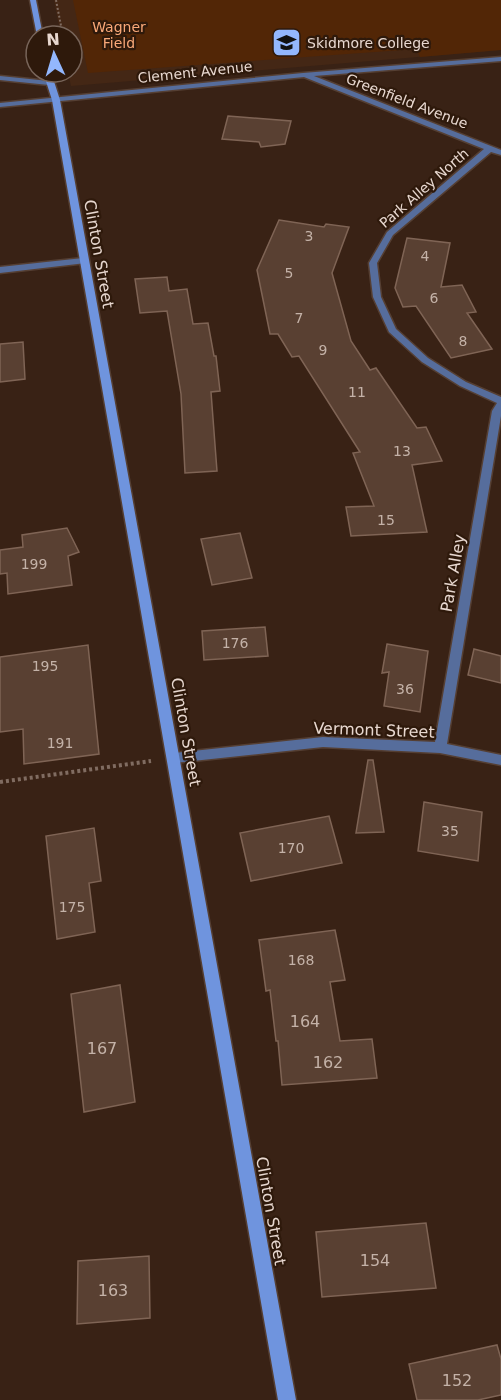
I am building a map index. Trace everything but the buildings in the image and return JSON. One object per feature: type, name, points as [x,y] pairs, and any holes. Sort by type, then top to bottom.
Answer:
[{"type":"street","points":[[33,0],[38,24]]},
{"type":"street","name":"Clement Avenue","points":[[0,105],[303,75],[501,59]]},
{"type":"street","name":"Greenfield Avenue","points":[[303,75],[501,153]]},
{"type":"street","points":[[0,78],[24,80]]},
{"type":"street","name":"Clinton Street","points":[[49,84],[56,100],[287,1400]]},
{"type":"street","name":"Park Alley North","points":[[490,148],[390,234],[373,263],[377,297],[392,330],[424,360],[463,384],[501,402]]},
{"type":"street","points":[[0,270],[83,261]]},
{"type":"street","name":"Park Alley","points":[[440,748],[497,411],[501,402]]},
{"type":"street","name":"Vermont Street","points":[[174,758],[323,742],[440,748],[501,760]]},
{"type":"path","points":[[56,0],[61,24]]},
{"type":"path","points":[[0,782],[174,758]]},
{"type":"shaded area","name":"Wagner Field","points":[[54,0],[501,0],[501,50],[71,86],[71,84],[84,84],[84,24],[59,24]]},
{"type":"green space","name":"Wagner Field","points":[[73,0],[501,0],[501,50],[420,57],[416,49],[88,73],[84,54],[84,24],[78,24]]},
{"type":"place","name":"Skidmore College","points":[[286,43]]}]
